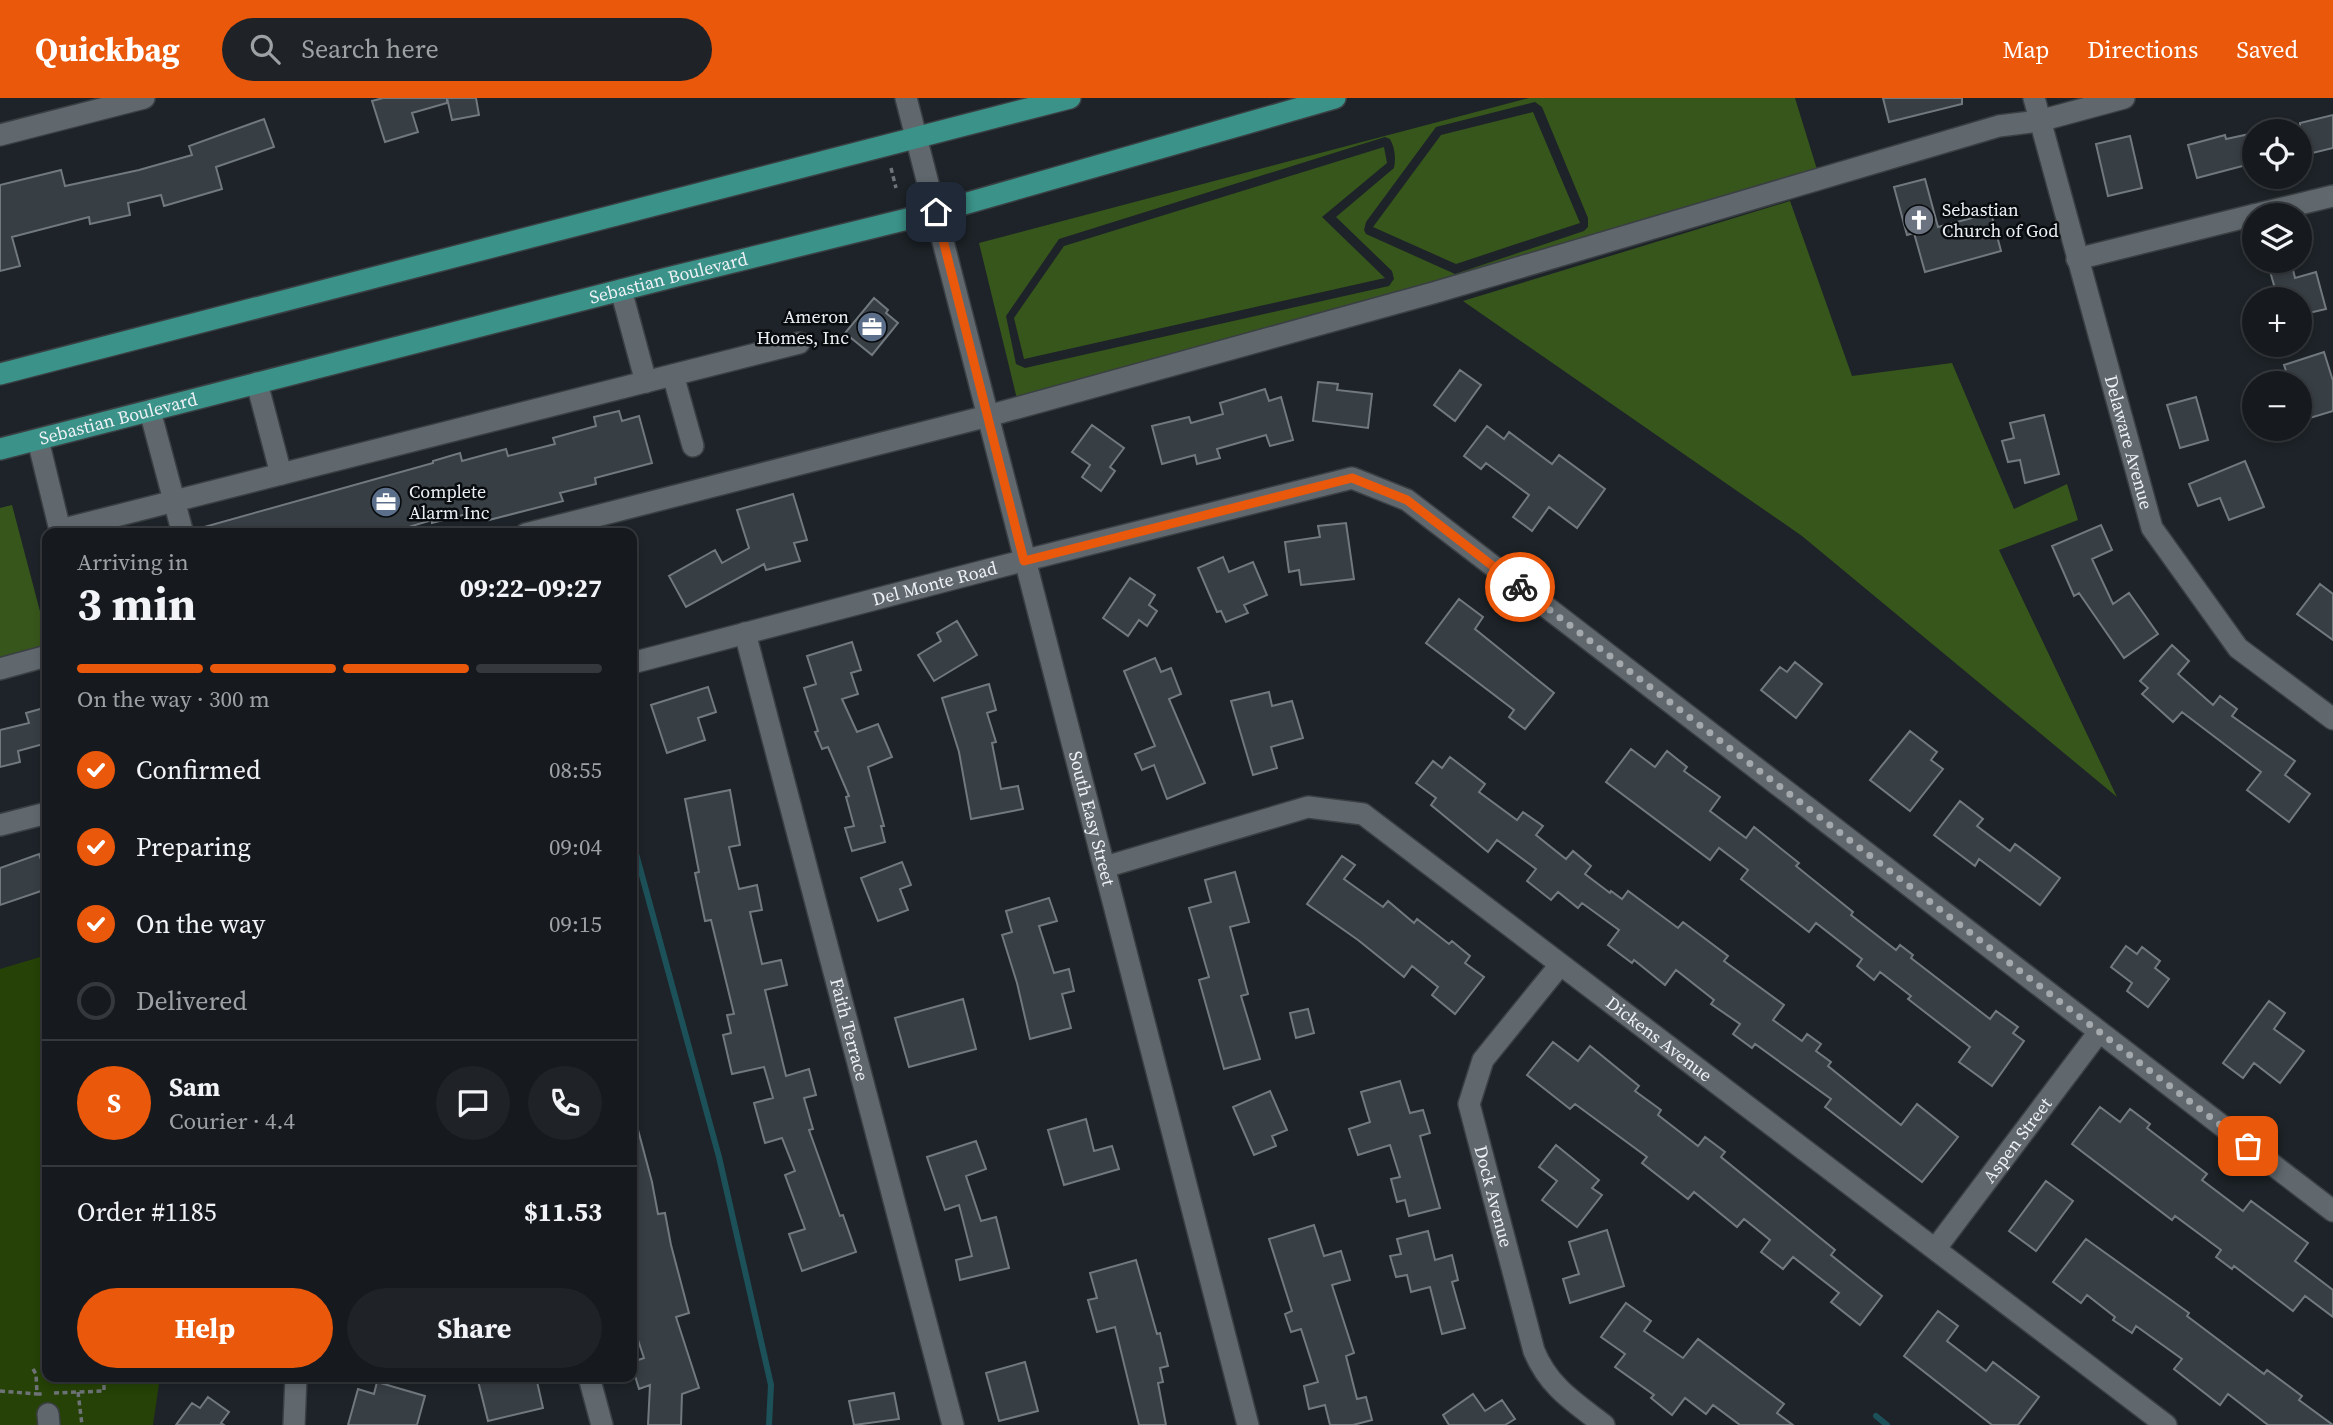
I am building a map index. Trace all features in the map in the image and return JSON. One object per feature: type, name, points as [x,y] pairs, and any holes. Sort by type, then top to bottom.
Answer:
[{"type":"main road","points":[[0,374],[1070,98]]},
{"type":"main road","name":"Sebastian Boulevard","points":[[0,449],[936,212],[1335,98]]},
{"type":"street","points":[[0,135],[144,98]]},
{"type":"street","name":"South Easy Street","points":[[906,98],[1248,1425]]},
{"type":"street","name":"Delaware Avenue","points":[[2034,98],[2151,528],[2238,648],[2333,719]]},
{"type":"street","points":[[549,528],[988,416],[1433,293],[1999,126],[2039,121],[2124,98]]},
{"type":"street","points":[[2304,203],[2333,196]]},
{"type":"street","points":[[2077,259],[2242,218]]},
{"type":"street","points":[[621,290],[646,382]]},
{"type":"street","points":[[68,528],[799,343]]},
{"type":"street","points":[[673,375],[693,446]]},
{"type":"street","points":[[257,383],[281,474]]},
{"type":"street","points":[[150,411],[181,528]]},
{"type":"street","points":[[38,440],[60,528]]},
{"type":"street","name":"Del Monte Road","points":[[637,662],[1352,478],[1407,500],[2333,1211]]},
{"type":"street","name":"Faith Terrace","points":[[745,633],[953,1425]]},
{"type":"street","points":[[0,669],[42,657]]},
{"type":"street","name":"Dickens Avenue","points":[[1105,867],[1308,807],[1363,814],[2166,1425]]},
{"type":"street","points":[[0,825],[42,814]]},
{"type":"street","name":"Dock Avenue","points":[[1560,965],[1483,1060],[1469,1104],[1534,1351],[1541,1368],[1567,1398],[1604,1425]]},
{"type":"street","name":"Aspen Street","points":[[1936,1248],[2099,1032]]},
{"type":"street","points":[[294,1425],[296,1382]]},
{"type":"street","points":[[590,1382],[602,1425]]},
{"type":"path","points":[[891,168],[896,188]]},
{"type":"path","points":[[33,1369],[36,1374],[37,1394]]},
{"type":"path","points":[[0,1391],[37,1394],[104,1391],[104,1382]]},
{"type":"path","points":[[78,1392],[82,1425]]},
{"type":"green space","points":[[1529,98],[1795,98],[1819,176],[1018,403],[979,243]],"holes":[[[1535,102],[1542,107],[1588,218],[1588,227],[1584,231],[1455,274],[1366,234],[1366,222],[1436,127]],[[1385,137],[1390,139],[1393,146],[1394,168],[1336,217],[1392,271],[1394,279],[1389,286],[1025,368],[1016,364],[1006,316],[1059,239]]]},
{"type":"green space","points":[[1533,112],[1580,223],[1456,264],[1373,227],[1441,135]]},
{"type":"green space","points":[[1384,147],[1387,163],[1322,217],[1385,278],[1024,359],[1014,318],[1064,246]]},
{"type":"green space","points":[[1790,201],[1852,376],[1952,363],[2014,509],[2067,484],[2078,520],[1999,550],[2117,797],[1802,536],[1463,301]]},
{"type":"green space","points":[[12,505],[42,619],[42,653],[0,664],[0,508]]},
{"type":"green space","points":[[42,956],[42,1382],[159,1382],[153,1425],[0,1425],[0,969]]},
{"type":"building","points":[[383,98],[447,98],[447,103],[412,113],[418,132],[385,142],[372,101]]},
{"type":"building","points":[[447,98],[476,98],[479,115],[452,120]]},
{"type":"building","points":[[1883,98],[1962,98],[1962,104],[1889,122]]},
{"type":"building","points":[[2333,115],[2333,148],[2312,153],[2312,120]]},
{"type":"building","points":[[264,119],[274,147],[216,167],[222,189],[164,206],[161,195],[128,203],[130,215],[90,224],[89,217],[12,237],[20,266],[0,271],[0,185],[61,170],[65,186],[139,170],[192,155],[189,146]]},
{"type":"building","points":[[2225,135],[2226,139],[2242,136],[2242,166],[2197,178],[2188,145]]},
{"type":"building","points":[[2130,136],[2142,188],[2108,196],[2096,144]]},
{"type":"building","name":"Sebastian Church of God","points":[[1925,179],[1938,227],[1991,213],[2001,251],[1925,272],[1914,233],[1907,235],[1894,187]]},
{"type":"building","points":[[2316,272],[2326,309],[2312,312],[2312,287],[2275,287],[2270,273],[2294,273],[2295,278]]},
{"type":"building","points":[[874,298],[898,323],[872,355],[845,333]]},
{"type":"building","points":[[2324,352],[2333,381],[2333,411],[2312,417],[2312,371],[2286,371],[2284,365]]},
{"type":"building","points":[[1460,370],[1481,385],[1455,421],[1434,405]]},
{"type":"building","points":[[1318,382],[1338,384],[1337,390],[1372,394],[1368,428],[1313,421]]},
{"type":"building","points":[[1265,389],[1269,401],[1281,397],[1293,440],[1270,446],[1266,435],[1217,449],[1220,458],[1197,464],[1195,455],[1162,464],[1152,426],[1189,417],[1191,423],[1223,414],[1220,403]]},
{"type":"building","points":[[2196,397],[2208,440],[2180,448],[2167,405]]},
{"type":"building","points":[[619,411],[622,421],[639,416],[652,463],[595,478],[596,484],[560,493],[563,501],[489,520],[486,509],[405,528],[201,528],[433,463],[460,453],[462,461],[506,449],[508,456],[555,444],[553,438],[596,426],[594,417]]},
{"type":"building","points":[[2044,415],[2059,474],[2025,483],[2020,460],[2008,462],[2002,441],[2014,438],[2010,423]]},
{"type":"building","points":[[1092,425],[1124,448],[1110,467],[1115,471],[1101,491],[1082,477],[1090,465],[1072,452]]},
{"type":"building","points":[[1487,426],[1504,439],[1509,432],[1552,464],[1559,455],[1605,489],[1577,528],[1549,507],[1532,531],[1513,517],[1529,495],[1486,463],[1481,469],[1464,456]]},
{"type":"building","points":[[2245,461],[2264,507],[2229,520],[2220,498],[2198,506],[2189,484]]},
{"type":"building","points":[[793,494],[807,540],[794,543],[800,561],[766,570],[764,564],[686,607],[669,576],[715,550],[722,563],[749,548],[737,510]]},
{"type":"building","points":[[1346,523],[1354,579],[1301,585],[1299,570],[1289,572],[1285,542],[1320,537],[1318,526]]},
{"type":"building","points":[[2101,525],[2112,550],[2092,559],[2113,604],[2129,593],[2158,634],[2124,658],[2079,593],[2074,596],[2052,546]]},
{"type":"building","points":[[1223,557],[1229,572],[1253,562],[1267,595],[1244,605],[1248,613],[1226,622],[1221,611],[1217,612],[1198,568]]},
{"type":"building","points":[[1130,578],[1155,595],[1149,605],[1157,611],[1147,626],[1139,620],[1128,636],[1103,618]]},
{"type":"building","points":[[2320,584],[2333,594],[2333,640],[2297,614]]},
{"type":"building","points":[[1459,599],[1483,617],[1475,629],[1554,693],[1525,729],[1509,717],[1514,710],[1426,643]]},
{"type":"building","points":[[957,621],[977,655],[934,681],[918,655],[941,641],[937,633]]},
{"type":"building","points":[[852,642],[861,670],[851,673],[858,694],[842,699],[857,732],[878,724],[892,757],[868,767],[884,826],[881,826],[885,842],[852,851],[845,828],[854,826],[846,797],[849,796],[828,747],[822,749],[804,688],[816,684],[807,656]]},
{"type":"building","points":[[2172,645],[2189,661],[2178,674],[2213,705],[2220,696],[2237,709],[2232,716],[2295,761],[2285,775],[2310,794],[2289,822],[2247,790],[2261,772],[2182,712],[2173,722],[2142,694],[2148,688],[2140,681]]},
{"type":"building","points":[[1155,658],[1161,672],[1171,668],[1181,694],[1169,699],[1205,783],[1167,799],[1154,765],[1142,770],[1135,754],[1155,746],[1124,671]]},
{"type":"building","points":[[1795,662],[1822,684],[1796,718],[1761,690],[1780,667],[1787,672]]},
{"type":"building","points":[[989,684],[996,710],[987,713],[996,742],[992,743],[1001,789],[1018,786],[1023,809],[971,819],[959,752],[942,698]]},
{"type":"building","points":[[708,687],[716,712],[698,718],[705,740],[667,753],[651,705]]},
{"type":"building","points":[[1269,692],[1272,706],[1292,701],[1303,738],[1271,747],[1277,768],[1253,775],[1231,701]]},
{"type":"building","points":[[42,708],[42,744],[18,751],[20,762],[0,767],[0,730],[29,723],[26,713]]},
{"type":"building","points":[[1910,731],[1937,752],[1931,760],[1943,769],[1910,811],[1870,780]]},
{"type":"building","points":[[1631,749],[1655,767],[1667,751],[1687,767],[1684,771],[1720,797],[1710,811],[1746,838],[1754,827],[1799,863],[1796,866],[1853,912],[1851,915],[1896,950],[1900,945],[1913,955],[1911,958],[1990,1019],[1996,1011],[2018,1027],[2013,1033],[2024,1041],[1992,1086],[1959,1062],[1970,1047],[1908,999],[1911,996],[1880,972],[1874,980],[1857,966],[1862,959],[1816,923],[1809,932],[1741,879],[1748,870],[1719,848],[1710,860],[1606,782]]},
{"type":"building","points":[[1450,757],[1485,784],[1479,792],[1517,820],[1523,812],[1543,826],[1536,835],[1566,859],[1573,851],[1591,866],[1585,874],[1610,893],[1611,891],[1622,899],[1628,891],[1678,928],[1683,922],[1728,956],[1724,961],[1784,1005],[1773,1020],[1802,1041],[1807,1034],[1821,1044],[1816,1051],[1831,1062],[1828,1066],[1901,1125],[1917,1104],[1958,1137],[1922,1182],[1825,1107],[1831,1099],[1755,1044],[1752,1048],[1733,1034],[1740,1024],[1711,1004],[1714,1000],[1676,970],[1665,985],[1634,960],[1632,963],[1608,945],[1619,930],[1582,903],[1578,908],[1558,892],[1551,900],[1527,881],[1536,869],[1497,840],[1488,852],[1431,805],[1436,798],[1416,783],[1433,761],[1442,768]]},
{"type":"building","points":[[730,790],[740,845],[729,847],[739,889],[757,885],[762,910],[750,912],[762,964],[781,960],[787,985],[765,990],[786,1076],[809,1069],[816,1095],[804,1098],[813,1129],[809,1130],[856,1252],[802,1271],[789,1234],[805,1229],[785,1175],[795,1171],[782,1138],[765,1143],[754,1103],[773,1098],[764,1067],[732,1074],[723,1035],[731,1033],[727,1015],[734,1014],[711,920],[705,921],[695,873],[699,872],[685,799]]},
{"type":"building","points":[[1960,801],[1983,819],[1977,826],[2010,851],[2015,844],[2060,878],[2040,905],[1979,859],[1975,866],[1934,835]]},
{"type":"building","points":[[39,854],[42,863],[42,891],[0,905],[0,868]]},
{"type":"building","points":[[1342,856],[1355,865],[1344,879],[1383,907],[1388,901],[1414,923],[1417,919],[1449,944],[1452,941],[1470,956],[1465,963],[1484,977],[1455,1014],[1432,995],[1438,987],[1412,966],[1404,977],[1307,904]]},
{"type":"building","points":[[902,862],[911,885],[900,889],[908,910],[878,921],[861,878]]},
{"type":"building","points":[[1235,872],[1249,922],[1230,927],[1248,994],[1241,996],[1260,1059],[1224,1069],[1199,980],[1209,977],[1189,908],[1211,902],[1205,880]]},
{"type":"building","points":[[1049,898],[1057,921],[1039,926],[1054,973],[1069,969],[1074,991],[1062,994],[1071,1028],[1030,1039],[1002,935],[1012,932],[1006,911]]},
{"type":"building","points":[[2126,946],[2137,954],[2142,947],[2160,961],[2155,968],[2169,979],[2148,1007],[2127,991],[2132,983],[2111,967]]},
{"type":"building","points":[[963,999],[976,1049],[909,1067],[895,1018]]},
{"type":"building","points":[[2269,1001],[2285,1013],[2274,1029],[2304,1051],[2280,1083],[2254,1063],[2243,1078],[2223,1063]]},
{"type":"building","points":[[1308,1009],[1314,1033],[1296,1038],[1290,1013]]},
{"type":"building","points":[[1553,1042],[1578,1061],[1590,1046],[1639,1086],[1635,1091],[1661,1110],[1658,1115],[1698,1146],[1705,1137],[1725,1152],[1721,1157],[1835,1250],[1831,1255],[1882,1296],[1860,1325],[1831,1302],[1839,1293],[1793,1257],[1783,1269],[1761,1252],[1770,1240],[1744,1219],[1737,1227],[1694,1192],[1688,1199],[1642,1163],[1647,1157],[1575,1104],[1570,1109],[1527,1075]]},
{"type":"building","points":[[1400,1081],[1410,1113],[1423,1110],[1430,1133],[1420,1136],[1440,1208],[1409,1216],[1405,1200],[1397,1202],[1391,1179],[1400,1177],[1390,1145],[1358,1155],[1349,1129],[1370,1122],[1361,1092]]},
{"type":"building","points":[[1270,1091],[1287,1130],[1272,1136],[1276,1146],[1254,1155],[1233,1107]]},
{"type":"building","points":[[2100,1107],[2120,1122],[2130,1109],[2150,1124],[2147,1128],[2207,1174],[2202,1180],[2243,1211],[2251,1201],[2308,1243],[2295,1261],[2333,1290],[2333,1317],[2305,1296],[2293,1311],[2234,1266],[2232,1269],[2216,1257],[2221,1250],[2175,1216],[2172,1220],[2072,1144]]},
{"type":"building","points":[[1086,1119],[1094,1151],[1112,1146],[1119,1169],[1064,1185],[1048,1130]]},
{"type":"building","points":[[637,1126],[658,1214],[665,1213],[689,1313],[676,1317],[699,1388],[682,1394],[681,1425],[648,1425],[650,1385],[639,1389],[637,1382],[637,1360],[644,1358],[637,1337]]},
{"type":"building","points":[[976,1141],[986,1169],[966,1176],[981,1221],[996,1217],[1009,1268],[960,1280],[956,1260],[972,1256],[959,1205],[945,1210],[927,1157]]},
{"type":"building","points":[[1556,1145],[1599,1180],[1592,1188],[1602,1195],[1577,1227],[1542,1200],[1557,1181],[1539,1167]]},
{"type":"building","points":[[2046,1181],[2073,1201],[2036,1251],[2009,1231]]},
{"type":"building","points":[[1314,1225],[1324,1256],[1341,1251],[1350,1280],[1332,1285],[1354,1353],[1346,1356],[1357,1399],[1366,1397],[1372,1420],[1353,1425],[1330,1425],[1325,1405],[1309,1409],[1304,1386],[1318,1382],[1301,1329],[1291,1332],[1285,1314],[1292,1311],[1269,1239]]},
{"type":"building","points":[[1607,1230],[1624,1286],[1570,1303],[1563,1279],[1579,1274],[1569,1242]]},
{"type":"building","points":[[1428,1231],[1435,1260],[1452,1255],[1458,1280],[1452,1282],[1465,1328],[1442,1334],[1430,1287],[1411,1292],[1407,1275],[1396,1277],[1390,1256],[1401,1254],[1397,1239]]},
{"type":"building","points":[[2086,1239],[2189,1313],[2187,1316],[2264,1374],[2267,1370],[2302,1396],[2299,1400],[2333,1425],[2268,1425],[2228,1394],[2220,1405],[2174,1369],[2182,1359],[2136,1326],[2132,1333],[2113,1320],[2115,1317],[2087,1295],[2081,1303],[2053,1282]]},
{"type":"building","points":[[1136,1260],[1168,1366],[1160,1368],[1163,1382],[1158,1383],[1166,1425],[1139,1425],[1115,1327],[1097,1332],[1088,1300],[1097,1298],[1090,1273]]},
{"type":"building","points":[[1626,1303],[1651,1321],[1644,1331],[1683,1358],[1698,1339],[1784,1404],[1777,1413],[1793,1425],[1740,1425],[1713,1405],[1706,1414],[1685,1398],[1672,1415],[1651,1398],[1654,1395],[1615,1367],[1625,1354],[1601,1337]]},
{"type":"building","points":[[1938,1311],[1958,1326],[1947,1341],[1986,1371],[1993,1362],[2039,1397],[2018,1425],[1992,1425],[1904,1356]]},
{"type":"building","points":[[1025,1362],[1038,1411],[999,1421],[986,1373]]},
{"type":"building","points":[[377,1382],[425,1396],[417,1425],[348,1425],[358,1389],[374,1394]]},
{"type":"building","points":[[478,1382],[537,1382],[543,1408],[488,1421]]},
{"type":"building","points":[[894,1393],[899,1419],[854,1425],[849,1401]]},
{"type":"building","points":[[1473,1394],[1485,1411],[1502,1400],[1515,1419],[1505,1425],[1449,1425],[1443,1415]]},
{"type":"building","points":[[208,1397],[229,1412],[221,1423],[224,1425],[176,1425],[192,1403],[200,1408]]},
{"type":"waterway","points":[[637,857],[719,1157],[771,1385],[769,1425]]},
{"type":"waterway","points":[[1876,1416],[1887,1425]]},
{"type":"way so far","points":[[1520,587],[2248,1146]]},
{"type":"place","name":"Sebastian Church of God","points":[[1919,220]]},
{"type":"place","name":"Ameron Homes, Inc","points":[[872,327]]},
{"type":"place","name":"Complete Alarm Inc","points":[[386,502]]},
{"type":"route","points":[[936,212],[1024,561],[1352,478],[1407,500],[1520,587]]}]
